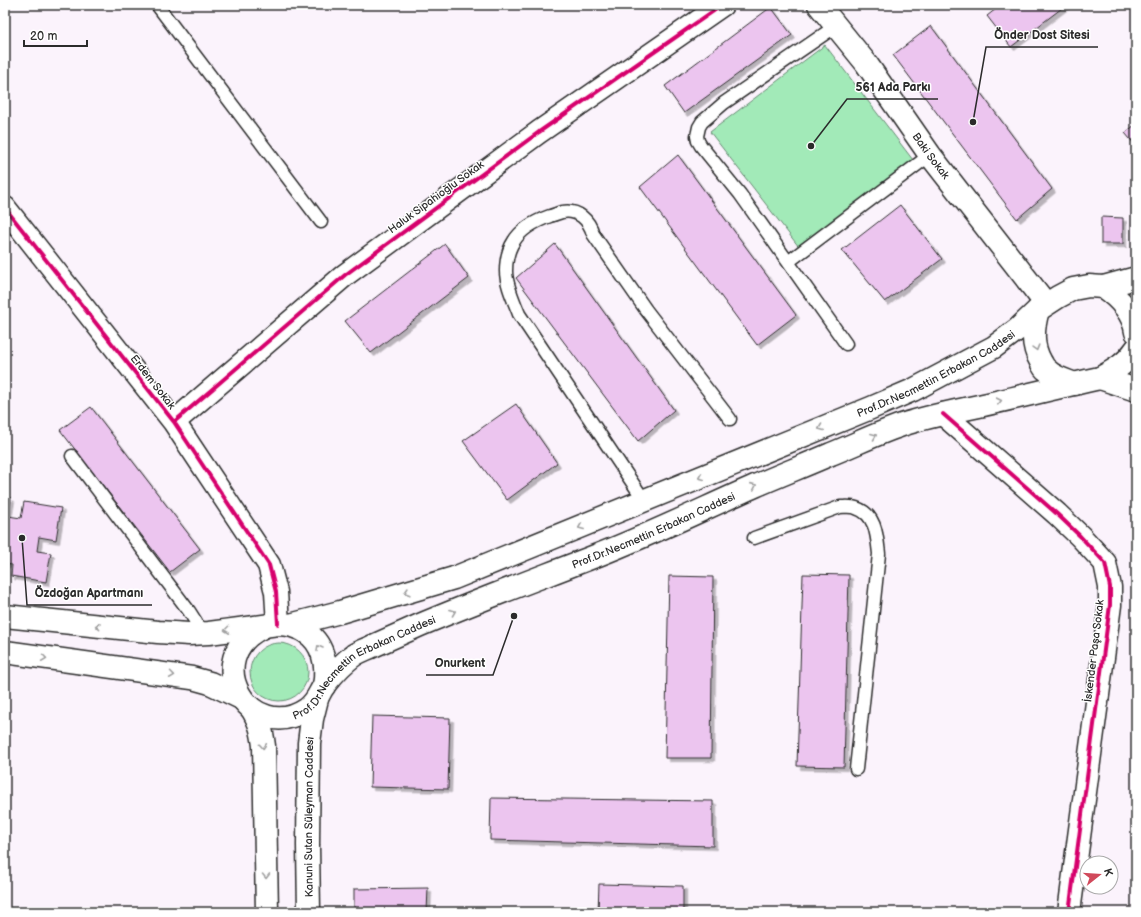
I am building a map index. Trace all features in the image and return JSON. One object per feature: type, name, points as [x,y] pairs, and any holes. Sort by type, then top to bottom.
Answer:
[{"type":"main road","name":"Haluk Sipahioğlu Sokak","points":[[174,422],[345,275],[539,132],[722,5]]},
{"type":"main road","name":"Baki Sokak","points":[[819,5],[866,63],[930,155],[1042,307]]},
{"type":"main road","name":"Erdem Sokak","points":[[5,208],[174,422],[269,565],[276,592],[278,625]]},
{"type":"main road","points":[[1096,286],[1136,278]]},
{"type":"main road","name":"Prof.Dr.Necmettin Erbakan Caddesi","points":[[246,703],[236,689],[233,680],[233,664],[237,649],[247,637],[260,628],[340,612],[454,578],[871,408],[913,390],[994,346],[1018,329],[1042,307],[1058,296],[1073,289],[1096,286]]},
{"type":"main road","points":[[1096,286],[1115,295],[1124,304],[1136,332]]},
{"type":"main road","points":[[1042,307],[1034,325],[1034,342],[1038,357],[1046,370],[1062,380],[1075,384]]},
{"type":"main road","name":"Prof.Dr.Necmettin Erbakan Caddesi","points":[[5,652],[192,678],[210,683],[246,703],[260,714],[273,718],[287,717],[300,713],[311,705],[344,663],[356,654],[388,639],[636,540],[756,485],[908,423],[1100,378],[1119,367],[1129,359],[1136,349]]},
{"type":"main road","points":[[1100,378],[1136,390]]},
{"type":"main road","name":"İskender Paşa Sokak","points":[[943,414],[1057,514],[1080,536],[1104,563],[1106,569],[1110,587],[1110,605],[1069,912]]},
{"type":"main road","name":"Prof.Dr.Necmettin Erbakan Caddesi","points":[[5,616],[158,632],[200,633],[278,625]]},
{"type":"main road","points":[[278,625],[304,631],[315,640],[322,652],[326,666],[326,676],[320,692]]},
{"type":"main road","name":"Kanuni Sutan Süleyman Caddesi","points":[[309,912],[309,743],[312,720],[320,692]]},
{"type":"main road","points":[[246,703],[259,723],[262,731],[264,746],[266,912]]},
{"type":"lane","points":[[157,5],[321,222]]},
{"type":"lane","points":[[836,26],[724,103],[702,122],[698,131],[698,141],[740,194],[846,344]]},
{"type":"lane","points":[[788,262],[930,155]]},
{"type":"lane","points":[[644,500],[519,314],[507,281],[506,262],[508,252],[521,232],[531,224],[563,212],[570,212],[586,219],[591,226],[593,234],[646,310],[730,419]]},
{"type":"lane","points":[[72,456],[189,611],[196,622],[200,633]]},
{"type":"lane","points":[[754,538],[840,507],[855,507],[861,510],[866,514],[875,528],[879,554],[856,769]]},
{"type":"green space","points":[[825,45],[913,160],[799,247],[710,132]]},
{"type":"green space","points":[[273,643],[285,643],[295,647],[304,656],[308,666],[308,678],[300,693],[285,701],[273,701],[263,697],[254,688],[250,678],[250,666],[254,656],[263,647]]},
{"type":"building","points":[[1001,5],[1066,5],[1011,47],[987,16]]},
{"type":"building","points":[[771,7],[792,35],[684,113],[665,86]]},
{"type":"building","points":[[931,26],[1052,189],[1017,219],[893,55]]},
{"type":"building","points":[[1136,124],[1136,146],[1125,133]]},
{"type":"building","points":[[678,155],[796,315],[757,345],[640,187]]},
{"type":"building","points":[[900,205],[942,259],[885,302],[842,250]]},
{"type":"building","points":[[1101,217],[1123,218],[1123,244],[1101,244]]},
{"type":"building","points":[[445,244],[469,278],[371,353],[345,321]]},
{"type":"building","points":[[555,244],[674,410],[638,441],[516,278]]},
{"type":"building","points":[[516,404],[557,463],[507,500],[463,441]]},
{"type":"building","points":[[91,407],[200,549],[170,572],[60,430]]},
{"type":"building","points":[[5,497],[11,498],[8,516],[21,518],[24,502],[61,508],[56,540],[39,537],[37,551],[51,553],[46,582],[11,576],[12,565],[5,564]]},
{"type":"building","points":[[803,574],[849,575],[844,767],[797,766]]},
{"type":"building","points":[[669,576],[713,577],[711,758],[665,758]]},
{"type":"building","points":[[372,716],[450,718],[448,789],[370,787]]},
{"type":"building","points":[[491,798],[713,801],[713,846],[490,840]]},
{"type":"building","points":[[599,884],[683,886],[683,912],[598,912]]},
{"type":"building","points":[[428,888],[427,912],[354,912],[354,889]]},
{"type":"cycle path","points":[[174,422],[345,275],[539,132],[722,5]]},
{"type":"cycle path","points":[[5,208],[174,422],[269,565],[276,592],[278,624]]},
{"type":"cycle path","points":[[943,414],[1057,514],[1105,563],[1110,587],[1110,605],[1069,912]]},
{"type":"place","name":"Önder Dost Sitesi","points":[[973,122]]},
{"type":"place","name":"561 Ada Parkı","points":[[811,146]]},
{"type":"place","name":"Özdoğan Apartmanı","points":[[22,538]]},
{"type":"place","name":"Onurkent","points":[[514,616]]}]
